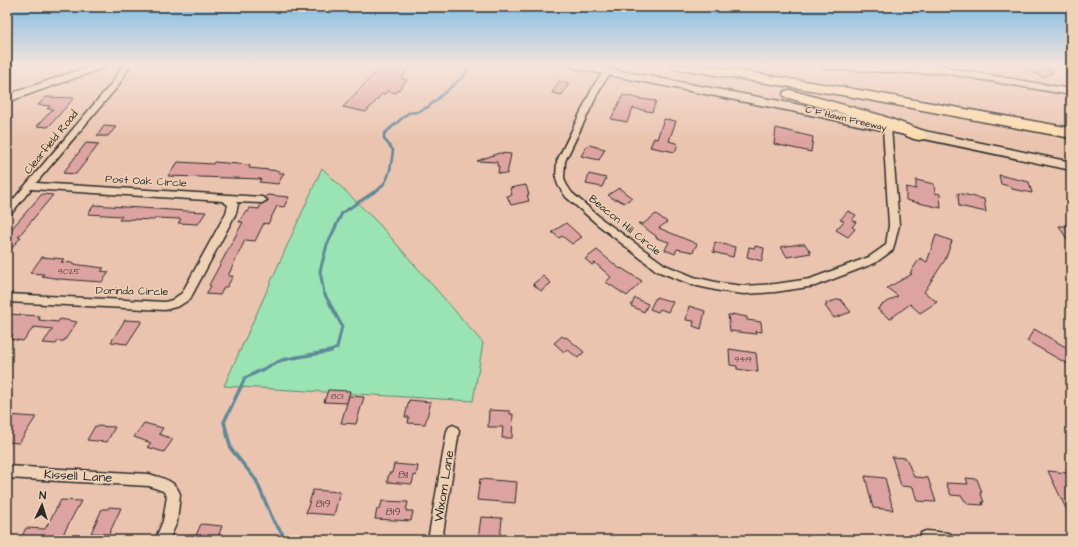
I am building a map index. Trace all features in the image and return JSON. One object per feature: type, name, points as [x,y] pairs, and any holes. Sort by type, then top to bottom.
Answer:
[{"type":"highway","points":[[773,91],[841,107],[875,118],[918,135]]},
{"type":"highway","points":[[839,91],[1071,133]]},
{"type":"highway","points":[[911,91],[1071,120]]},
{"type":"main road","points":[[7,99],[30,91]]},
{"type":"main road","name":"C F Hawn Freeway","points":[[707,91],[1071,166]]},
{"type":"street","name":"Clearfield Road","points":[[7,214],[109,91]]},
{"type":"street","name":"Beacon Hill Circle","points":[[595,91],[561,160],[560,178],[562,185],[569,195],[600,222],[661,268],[693,281],[720,287],[744,290],[811,283],[872,260],[890,247],[894,224],[887,128]]},
{"type":"street","name":"Post Oak Circle","points":[[29,186],[262,200]]},
{"type":"street","name":"Dorinda Circle","points":[[7,298],[165,306],[175,303],[186,296],[231,213],[233,204],[224,198]]},
{"type":"street","name":"Wixom Lane","points":[[435,540],[453,431]]},
{"type":"street","name":"Kissell Lane","points":[[7,472],[149,480],[167,486],[174,494],[170,522],[162,540]]},
{"type":"street","points":[[926,538],[948,540]]},
{"type":"green space","points":[[322,168],[379,224],[483,343],[473,401],[224,386]]},
{"type":"building","points":[[358,91],[398,91],[396,93],[387,91],[385,94],[382,94],[366,112],[343,107]]},
{"type":"building","points":[[553,91],[565,91],[562,95],[552,93]]},
{"type":"building","points":[[623,95],[656,101],[652,112],[633,108],[627,122],[611,119]]},
{"type":"building","points":[[46,97],[74,98],[48,127],[37,126],[53,109],[47,109],[50,106],[38,105]]},
{"type":"building","points":[[664,119],[676,121],[669,141],[678,144],[675,152],[650,147],[654,138],[657,139]]},
{"type":"building","points":[[104,126],[116,127],[108,136],[97,136]]},
{"type":"building","points":[[776,128],[813,137],[811,152],[774,144]]},
{"type":"building","points":[[86,143],[99,144],[76,174],[63,173]]},
{"type":"building","points":[[589,145],[605,149],[599,160],[581,156]]},
{"type":"building","points":[[499,153],[511,154],[507,174],[498,173],[499,166],[497,166],[497,162],[477,161]]},
{"type":"building","points":[[178,162],[213,164],[214,162],[250,165],[249,168],[280,171],[279,173],[284,173],[278,184],[259,182],[261,179],[168,176]]},
{"type":"building","points":[[589,174],[606,178],[602,187],[586,184]]},
{"type":"building","points":[[999,175],[1029,182],[1032,193],[1012,189],[1012,187],[1001,184]]},
{"type":"building","points":[[916,180],[934,184],[935,193],[940,194],[941,208],[906,200],[906,187],[916,189]]},
{"type":"building","points":[[526,185],[529,201],[511,205],[507,196],[512,195],[510,188]]},
{"type":"building","points":[[619,188],[632,198],[624,203],[617,199],[615,200],[608,195]]},
{"type":"building","points":[[958,193],[984,199],[986,212],[959,206]]},
{"type":"building","points":[[42,194],[53,195],[18,237],[21,237],[7,254],[7,234]]},
{"type":"building","points":[[267,195],[289,197],[284,207],[277,206],[268,224],[264,223],[255,241],[245,240],[228,276],[233,276],[227,287],[224,287],[220,295],[206,294],[211,286],[209,285],[243,222],[239,222],[245,212],[248,212],[250,208],[259,209],[261,204],[268,201],[265,197]]},
{"type":"building","points":[[94,205],[206,212],[198,224],[178,223],[181,219],[156,218],[154,220],[119,220],[122,216],[88,214]]},
{"type":"building","points":[[848,211],[856,215],[852,220],[856,222],[852,227],[855,229],[848,237],[836,230],[844,221],[840,220]]},
{"type":"building","points":[[656,214],[667,222],[659,228],[697,244],[693,252],[677,249],[675,254],[665,250],[669,242],[656,238],[656,236],[638,223],[643,224]]},
{"type":"building","points":[[566,223],[582,237],[572,244],[562,236],[559,238],[552,232]]},
{"type":"building","points":[[1059,226],[1071,226],[1071,246]]},
{"type":"building","points":[[936,235],[952,241],[945,260],[924,292],[937,302],[920,313],[910,304],[890,319],[877,309],[898,296],[887,288],[912,274],[910,273],[920,258],[927,262]]},
{"type":"building","points":[[715,242],[735,247],[733,257],[713,252]]},
{"type":"building","points":[[805,244],[811,253],[787,257],[781,247]]},
{"type":"building","points":[[755,246],[764,248],[762,261],[747,257],[749,247],[755,248]]},
{"type":"building","points":[[597,250],[620,269],[621,268],[642,281],[627,296],[606,282],[611,277],[595,263],[592,265],[585,259]]},
{"type":"building","points":[[42,257],[64,259],[61,262],[104,268],[101,271],[109,272],[102,282],[60,279],[42,276],[44,274],[30,273]]},
{"type":"building","points":[[543,276],[551,283],[541,291],[533,284]]},
{"type":"building","points":[[656,297],[673,302],[668,312],[660,309],[658,312],[650,309]]},
{"type":"building","points":[[635,298],[648,304],[644,312],[631,306]]},
{"type":"building","points":[[840,299],[851,312],[834,318],[825,306],[827,305],[826,303]]},
{"type":"building","points":[[689,306],[705,311],[701,329],[693,326],[694,321],[686,320]]},
{"type":"building","points":[[7,314],[40,316],[38,318],[40,318],[39,320],[58,322],[60,319],[77,322],[64,341],[58,341],[56,344],[43,343],[53,329],[34,327],[23,341],[10,339],[13,335],[7,334]]},
{"type":"building","points":[[732,314],[747,317],[747,320],[761,322],[762,332],[755,331],[756,334],[730,331],[728,315],[733,315]]},
{"type":"building","points":[[125,320],[142,321],[127,344],[111,342]]},
{"type":"building","points":[[1034,329],[1071,350],[1071,366],[1027,341]]},
{"type":"building","points":[[562,336],[565,338],[566,337],[584,352],[578,358],[567,349],[564,352],[554,343]]},
{"type":"building","points":[[729,349],[756,353],[758,372],[737,369],[737,366],[730,365]]},
{"type":"building","points":[[328,390],[350,391],[347,403],[324,402]]},
{"type":"building","points":[[349,396],[364,397],[356,424],[341,423]]},
{"type":"building","points":[[409,400],[431,402],[425,424],[408,423],[409,417],[405,417]]},
{"type":"building","points":[[489,410],[510,411],[510,414],[513,414],[512,438],[502,438],[503,427],[488,427]]},
{"type":"building","points":[[7,415],[36,417],[19,443],[7,442]]},
{"type":"building","points":[[144,423],[163,428],[159,434],[173,439],[164,452],[147,447],[151,443],[134,437]]},
{"type":"building","points":[[95,426],[115,427],[107,442],[87,440]]},
{"type":"building","points":[[892,457],[906,458],[914,477],[928,478],[936,502],[917,501],[913,487],[901,486]]},
{"type":"building","points":[[394,464],[418,466],[416,476],[414,475],[412,484],[387,482],[389,473],[392,473]]},
{"type":"building","points":[[1048,471],[1068,473],[1071,478],[1071,519]]},
{"type":"building","points":[[865,476],[885,478],[893,510],[873,508]]},
{"type":"building","points":[[966,478],[977,479],[982,492],[980,492],[984,502],[982,502],[983,505],[968,504],[962,496],[951,495],[946,483],[968,484]]},
{"type":"building","points":[[480,479],[517,482],[515,503],[477,500]]},
{"type":"building","points":[[313,490],[340,492],[334,515],[306,513]]},
{"type":"building","points":[[61,500],[81,501],[60,540],[20,540],[26,528],[45,529]]},
{"type":"building","points":[[382,501],[408,502],[406,511],[413,511],[411,521],[375,519],[377,509],[380,509]]},
{"type":"building","points":[[109,507],[121,508],[109,534],[91,533],[102,509],[108,509]]},
{"type":"building","points":[[481,517],[502,518],[500,540],[478,540]]},
{"type":"building","points":[[201,524],[222,526],[217,540],[194,540]]},
{"type":"waterway","points":[[373,193],[383,185],[389,174],[393,150],[384,139],[384,134],[408,113],[417,112],[428,107],[447,91]]},
{"type":"waterway","points":[[330,351],[337,348],[342,326],[324,293],[320,271],[327,245],[342,213],[374,192]]},
{"type":"waterway","points":[[287,540],[274,522],[256,480],[231,449],[224,422],[245,378],[282,360],[330,351]]}]
